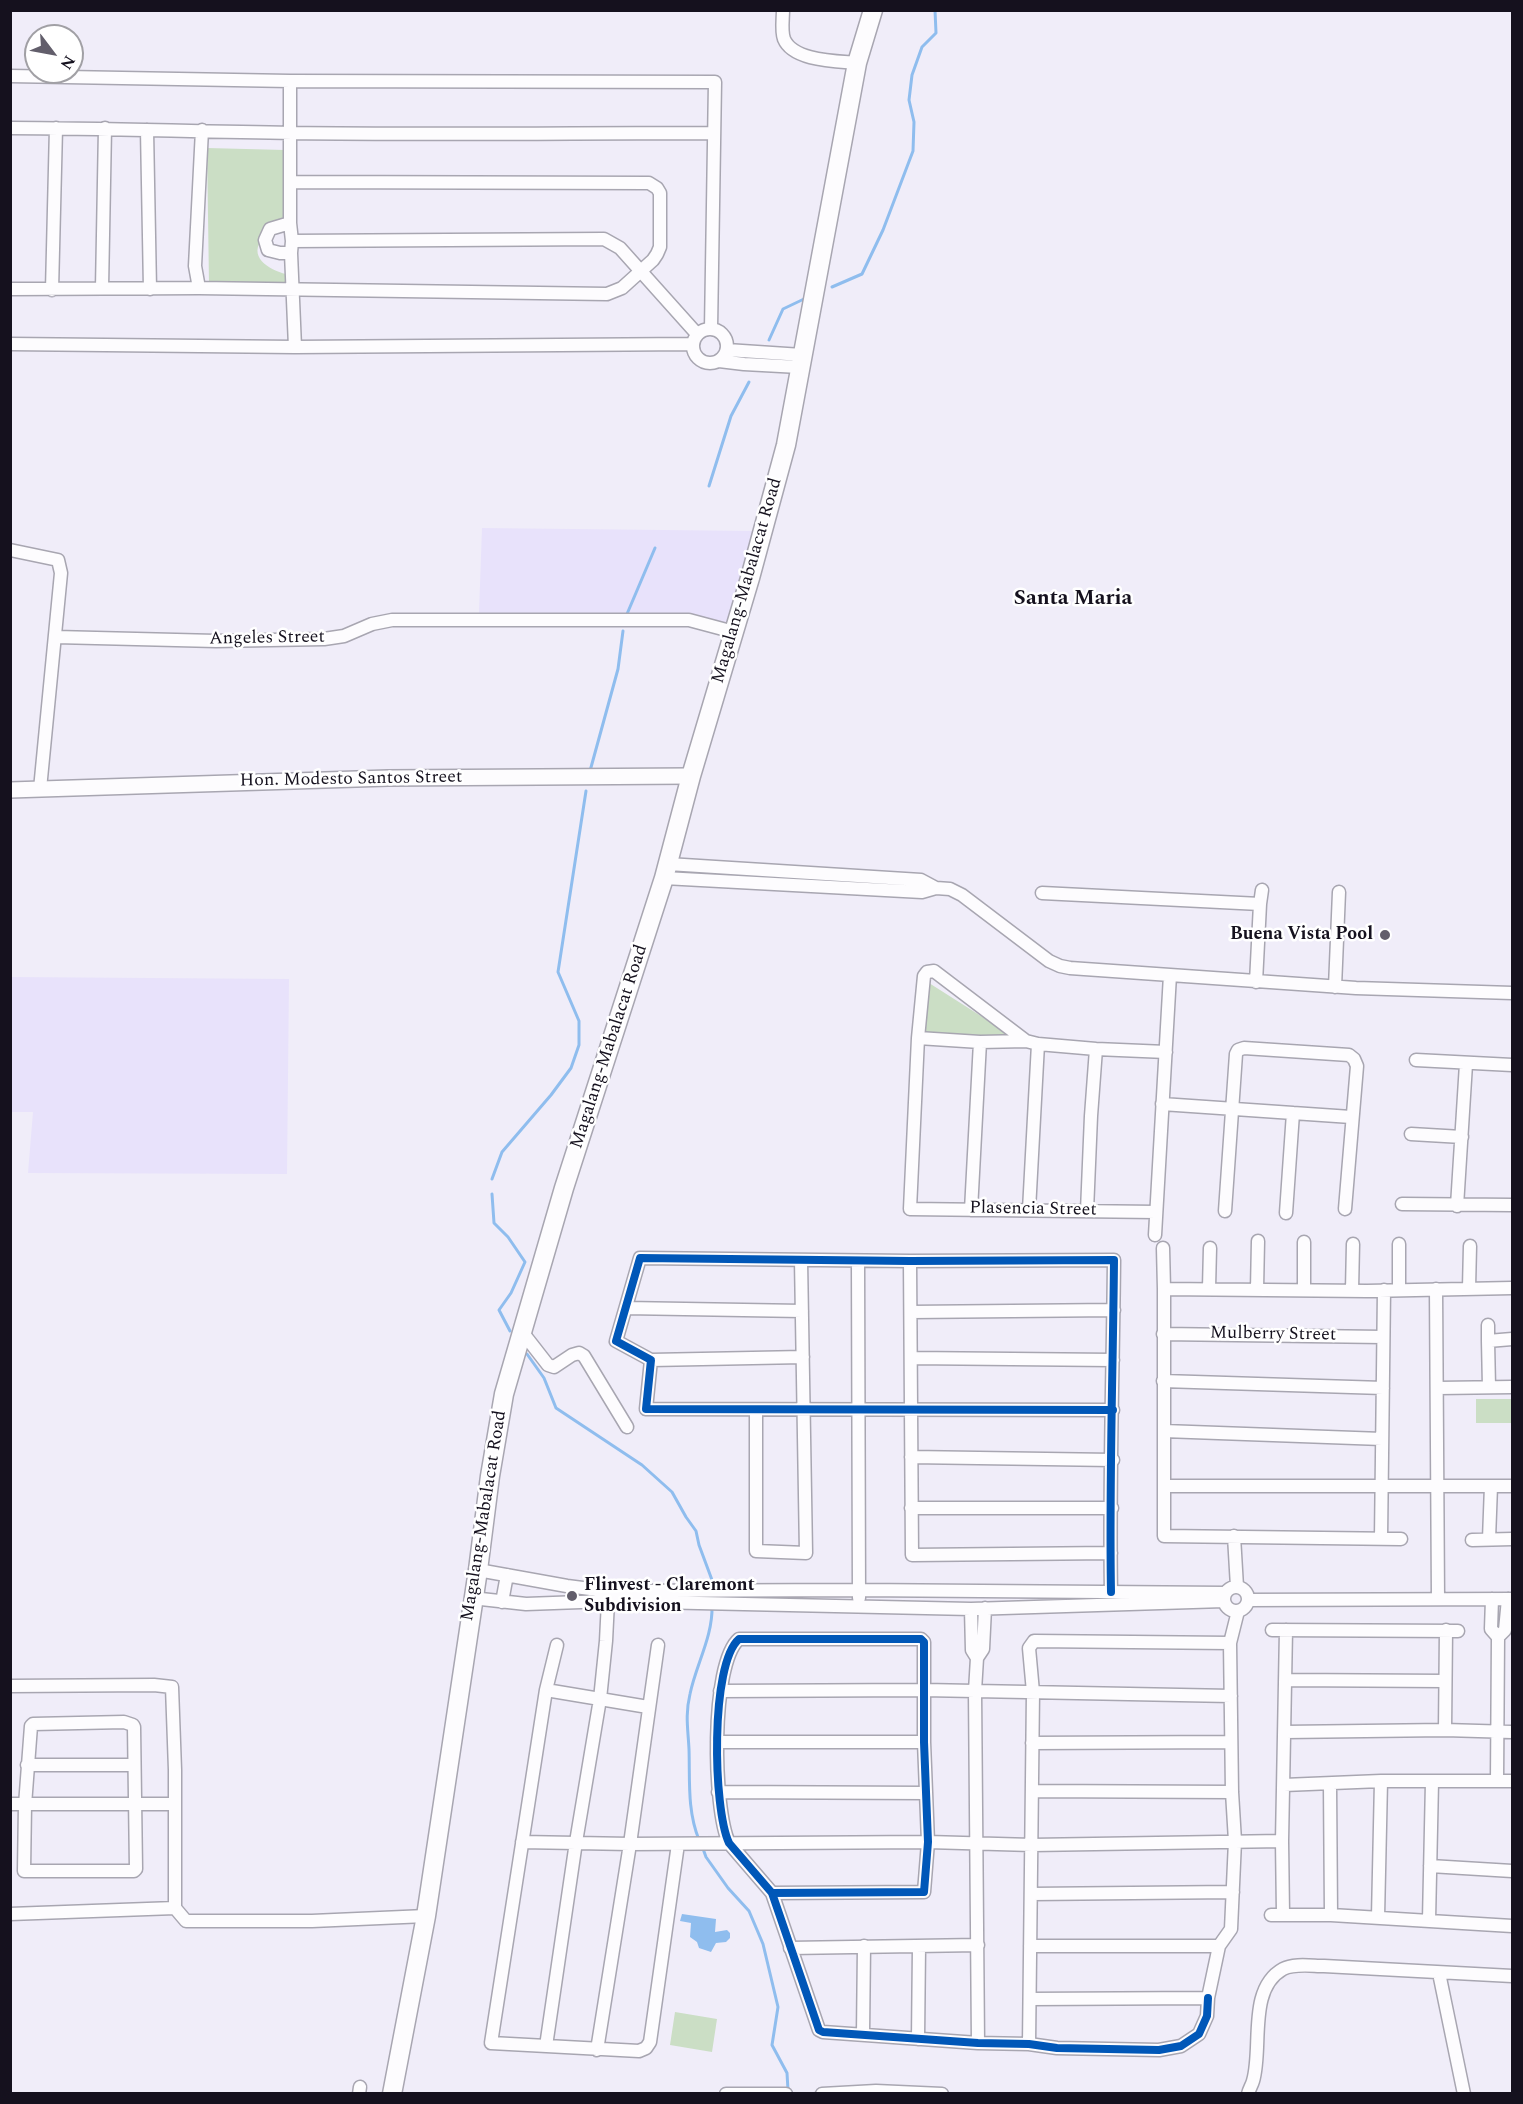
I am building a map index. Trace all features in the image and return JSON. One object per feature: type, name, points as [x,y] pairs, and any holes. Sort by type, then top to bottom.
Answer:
[{"type":"main road","name":"Magalang-Mabalacat Road","points":[[392,2094],[426,1916],[504,1394],[564,1188],[666,871],[786,445],[795,361],[815,296],[857,63],[873,10]]},
{"type":"street","points":[[783,10],[783,37],[792,50],[815,58],[857,63]]},
{"type":"street","points":[[10,75],[290,81],[715,82],[711,329]]},
{"type":"street","points":[[290,81],[290,224],[295,347]]},
{"type":"street","points":[[10,128],[291,133],[714,133]]},
{"type":"street","points":[[52,290],[56,128]]},
{"type":"street","points":[[102,288],[105,128]]},
{"type":"street","points":[[147,130],[150,289]]},
{"type":"street","points":[[198,288],[195,266],[202,130]]},
{"type":"street","points":[[10,289],[198,288],[607,294],[622,288],[653,260],[660,247],[660,193],[649,183],[291,182]]},
{"type":"street","points":[[290,224],[270,229],[265,240],[268,250],[280,253],[292,247],[604,239],[620,248],[695,339]]},
{"type":"street","points":[[10,344],[295,347],[695,339],[711,329],[716,330],[725,338],[727,350],[719,361]]},
{"type":"street","points":[[695,339],[692,350],[698,360],[708,364],[719,361],[795,361]]},
{"type":"street","points":[[727,350],[795,361]]},
{"type":"street","points":[[10,550],[58,560],[61,573],[40,789]]},
{"type":"street","name":"Angeles Street","points":[[56,637],[216,641],[324,639],[344,636],[372,624],[392,620],[690,620],[734,632]]},
{"type":"street","name":"Hon. Modesto Santos Street","points":[[10,790],[388,778],[691,776]]},
{"type":"street","points":[[666,871],[921,880],[936,888],[950,889],[962,895],[1049,961],[1060,966],[1335,987],[1512,993]]},
{"type":"street","points":[[1256,982],[1262,890]]},
{"type":"street","points":[[1335,987],[1339,892]]},
{"type":"street","points":[[1042,893],[1260,904]]},
{"type":"street","points":[[1032,1043],[931,970],[924,976],[918,1038],[1166,1052]]},
{"type":"street","points":[[1155,1235],[1170,975]]},
{"type":"street","name":"Plasencia Street","points":[[918,1038],[910,1209],[1156,1212]]},
{"type":"street","points":[[971,1209],[980,1042]]},
{"type":"street","points":[[1029,1210],[1032,1043]]},
{"type":"street","points":[[1226,1211],[1236,1054],[1238,1050],[1244,1048],[1349,1055],[1354,1059],[1357,1066],[1345,1209]]},
{"type":"street","points":[[1087,1211],[1096,1049]]},
{"type":"street","points":[[1416,1060],[1512,1065]]},
{"type":"street","points":[[1457,1206],[1467,1064]]},
{"type":"street","points":[[1162,1104],[1351,1117]]},
{"type":"street","points":[[1286,1213],[1293,1113]]},
{"type":"street","points":[[1411,1134],[1462,1137]]},
{"type":"street","points":[[1402,1204],[1512,1205]]},
{"type":"street","points":[[1257,1289],[1258,1241]]},
{"type":"street","points":[[1304,1242],[1304,1290]]},
{"type":"street","points":[[1352,1290],[1353,1244]]},
{"type":"street","points":[[1399,1289],[1400,1244]]},
{"type":"street","points":[[1469,1288],[1470,1246]]},
{"type":"street","points":[[1163,1248],[1164,1536],[1401,1539]]},
{"type":"street","points":[[1209,1288],[1210,1248]]},
{"type":"street","points":[[803,1358],[651,1360],[616,1341],[640,1258],[858,1261],[1114,1260],[1112,1592]]},
{"type":"street","points":[[756,1410],[756,1551],[806,1553],[801,1260]]},
{"type":"street","points":[[858,1261],[859,1605]]},
{"type":"street","points":[[910,1261],[912,1555],[1111,1553]]},
{"type":"street","points":[[1164,1289],[1512,1288]]},
{"type":"street","points":[[1436,1289],[1438,1599]]},
{"type":"street","points":[[1381,1538],[1384,1290]]},
{"type":"street","points":[[626,1308],[802,1311]]},
{"type":"street","points":[[911,1312],[1114,1310]]},
{"type":"street","points":[[1488,1325],[1489,1388]]},
{"type":"street","points":[[523,1333],[548,1365],[554,1367],[579,1353],[584,1356],[627,1427]]},
{"type":"street","name":"Mulberry Street","points":[[1164,1334],[1383,1337]]},
{"type":"street","points":[[1488,1341],[1512,1339]]},
{"type":"street","points":[[911,1358],[1113,1360]]},
{"type":"street","points":[[651,1360],[646,1409],[1113,1410]]},
{"type":"street","points":[[1163,1381],[1383,1388]]},
{"type":"street","points":[[1438,1388],[1512,1387]]},
{"type":"street","points":[[1164,1431],[1382,1439]]},
{"type":"street","points":[[911,1457],[1113,1460]]},
{"type":"street","points":[[1164,1486],[1382,1488],[1512,1486]]},
{"type":"street","points":[[1489,1539],[1491,1486]]},
{"type":"street","points":[[911,1508],[1112,1508]]},
{"type":"street","points":[[702,1597],[717,1604],[971,1609],[1229,1594],[1244,1590],[1248,1600],[1245,1607],[1238,1611],[1227,1608],[1229,1594],[1234,1536]]},
{"type":"street","points":[[1472,1540],[1512,1539]]},
{"type":"street","points":[[478,1570],[567,1586],[607,1596]]},
{"type":"street","points":[[502,1602],[507,1575]]},
{"type":"street","points":[[472,1598],[526,1604],[607,1596],[702,1597],[719,1590],[1229,1594]]},
{"type":"street","points":[[753,1605],[754,1590]]},
{"type":"street","points":[[546,2046],[600,1698],[607,1596]]},
{"type":"street","points":[[1492,1599],[1491,1629],[1498,1637],[1497,1781]]},
{"type":"street","points":[[1248,1600],[1510,1599],[1505,1630],[1498,1637]]},
{"type":"street","points":[[978,2043],[975,1691],[977,1658],[983,1649],[985,1608]]},
{"type":"street","points":[[971,1609],[972,1650],[977,1658]]},
{"type":"street","points":[[772,1893],[921,1894],[924,1892],[928,1842],[924,1742],[924,1642],[921,1639],[739,1639],[732,1648],[720,1691],[717,1742],[718,1792],[723,1827],[729,1843],[772,1893],[819,2030],[978,2043],[1029,2044],[1057,2048],[1159,2050],[1181,2046],[1199,2034],[1207,2016],[1208,1998],[1219,1946],[1231,1929],[1235,1841],[1230,1643],[1238,1611]]},
{"type":"street","points":[[1272,1630],[1452,1630],[1445,1681],[1445,1730]]},
{"type":"street","points":[[1286,1630],[1284,1785],[1277,1915],[1378,1917],[1512,1926]]},
{"type":"street","points":[[1029,2044],[1033,1692],[1029,1648],[1034,1641],[1230,1643]]},
{"type":"street","points":[[557,1645],[546,1690],[491,2043],[639,2051],[650,2042],[683,1844]]},
{"type":"street","points":[[597,2050],[630,1844],[658,1645]]},
{"type":"street","points":[[1285,1680],[1445,1681]]},
{"type":"street","points":[[10,1686],[154,1685],[172,1687],[175,1908],[186,1921],[312,1921],[426,1916]]},
{"type":"street","points":[[546,1690],[648,1707]]},
{"type":"street","points":[[720,1691],[924,1690],[1231,1696]]},
{"type":"street","points":[[124,1722],[133,1725],[138,1867],[134,1871],[26,1872],[23,1869],[27,1765],[29,1729],[33,1724],[124,1722]]},
{"type":"street","points":[[1285,1732],[1445,1730],[1512,1732]]},
{"type":"street","points":[[717,1742],[924,1742]]},
{"type":"street","points":[[1032,1743],[1231,1742]]},
{"type":"street","points":[[27,1765],[134,1765]]},
{"type":"street","points":[[1284,1785],[1330,1785],[1380,1781],[1512,1781]]},
{"type":"street","points":[[1378,1917],[1380,1781]]},
{"type":"street","points":[[1429,1920],[1432,1782]]},
{"type":"street","points":[[1330,1785],[1331,1915]]},
{"type":"street","points":[[1032,1791],[1232,1792]]},
{"type":"street","points":[[718,1792],[926,1793]]},
{"type":"street","points":[[10,1804],[175,1804]]},
{"type":"street","points":[[522,1842],[630,1844],[928,1842],[1032,1845],[1282,1841]]},
{"type":"street","points":[[1430,1866],[1512,1871]]},
{"type":"street","points":[[1031,1894],[1233,1892]]},
{"type":"street","points":[[10,1914],[175,1908]]},
{"type":"street","points":[[790,1948],[978,1945]]},
{"type":"street","points":[[863,2034],[864,1946]]},
{"type":"street","points":[[1030,1946],[1219,1946]]},
{"type":"street","points":[[918,2039],[919,1947]]},
{"type":"street","points":[[1248,2094],[1254,2080],[1260,2008],[1264,1989],[1284,1968],[1324,1966],[1512,1976]]},
{"type":"street","points":[[1439,1973],[1464,2094]]},
{"type":"street","points":[[1030,2000],[1208,1998]]},
{"type":"street","points":[[822,2094],[876,2091],[942,2094]]},
{"type":"street","points":[[726,2094],[761,2092],[786,2094]]},
{"type":"shaded area","points":[[482,528],[753,531],[726,625],[687,615],[479,613]]},
{"type":"shaded area","points":[[11,977],[289,979],[287,1174],[28,1173],[33,1112],[11,1112]]},
{"type":"green space","points":[[207,148],[285,150],[285,224],[264,237],[257,250],[267,266],[286,274],[286,296],[212,289],[209,284]]},
{"type":"green space","points":[[929,983],[1014,1037],[923,1033]]},
{"type":"green space","points":[[1476,1399],[1512,1399],[1512,1423],[1476,1423]]},
{"type":"green space","points":[[675,2012],[717,2019],[712,2052],[670,2045]]},
{"type":"water","points":[[682,1914],[716,1919],[715,1932],[727,1930],[730,1938],[726,1942],[716,1943],[711,1952],[699,1948],[697,1942],[690,1937],[691,1923],[680,1921]]},
{"type":"waterway","points":[[832,287],[862,274],[883,230],[913,151],[914,122],[909,100],[912,75],[922,47],[936,33],[935,10]]},
{"type":"waterway","points":[[769,340],[783,309],[804,299]]},
{"type":"waterway","points":[[709,486],[731,416],[749,382]]},
{"type":"waterway","points":[[627,614],[655,548]]},
{"type":"waterway","points":[[590,771],[618,669],[623,631]]},
{"type":"waterway","points":[[492,1179],[502,1152],[571,1068],[579,1045],[579,1021],[558,972],[586,791]]},
{"type":"waterway","points":[[492,1194],[494,1223],[508,1237],[525,1262],[511,1293],[499,1310],[510,1331]]},
{"type":"waterway","points":[[527,1354],[544,1378],[556,1408],[642,1465],[672,1492],[696,1531],[712,1580],[712,1587]]},
{"type":"waterway","points":[[699,1840],[695,1829],[689,1784],[688,1702],[710,1628],[712,1606]]},
{"type":"waterway","points":[[702,1846],[706,1857],[728,1888],[749,1911],[763,1944],[778,2007],[772,2045],[787,2073],[788,2090]]},
{"type":"cycle path","points":[[1111,1592],[1111,1426],[1112,1385],[1114,1302],[1114,1260],[910,1261],[640,1258],[616,1341],[651,1360],[646,1409],[1113,1410]]},
{"type":"cycle path","points":[[772,1893],[924,1892],[928,1842],[924,1742],[924,1642],[921,1639],[739,1639],[730,1654],[723,1677],[719,1706],[717,1770],[724,1825],[729,1843],[772,1893],[819,2030],[978,2043],[1029,2044],[1057,2048],[1159,2050],[1181,2046],[1199,2034],[1207,2016],[1208,1998]]},
{"type":"place","name":"Buena Vista Pool","points":[[1385,935]]},
{"type":"place","name":"Flinvest - Claremont Subdivision","points":[[572,1596]]},
{"type":"district","name":"Santa Maria","points":[[1073,600]]}]
